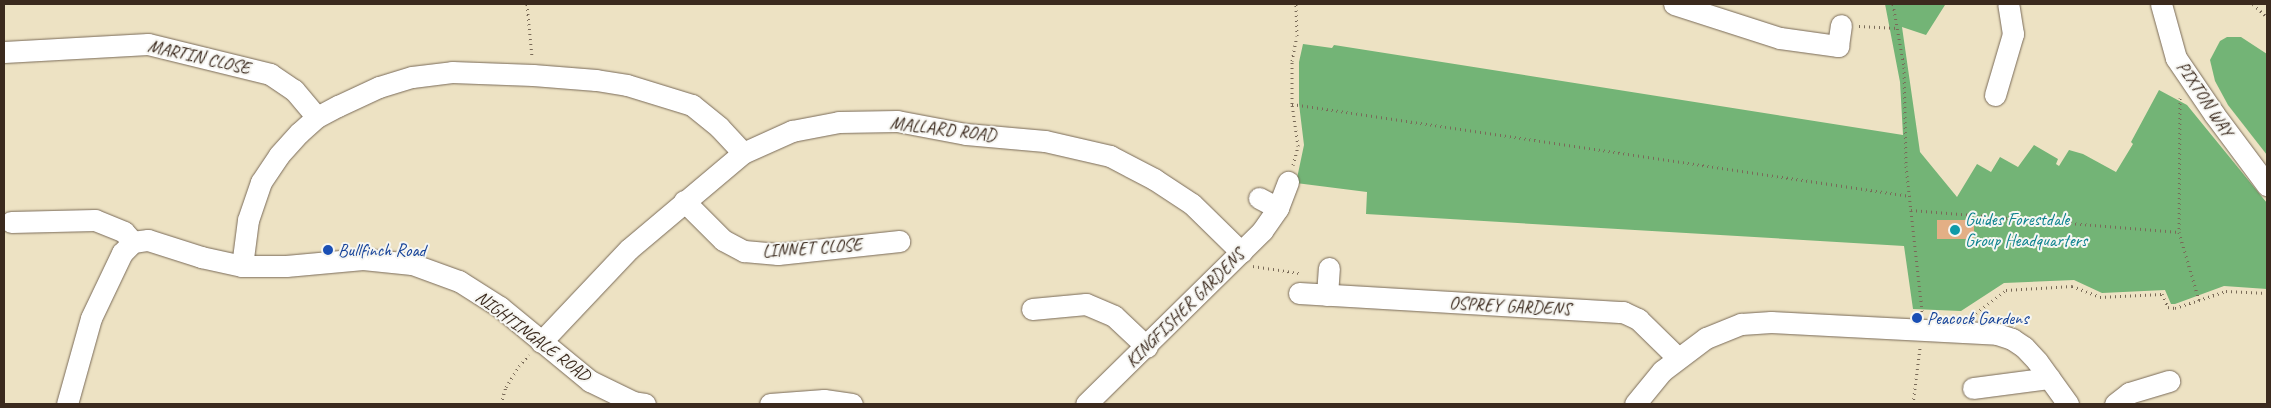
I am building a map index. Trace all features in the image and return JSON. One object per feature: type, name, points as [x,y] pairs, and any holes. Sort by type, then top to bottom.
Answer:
[{"type":"street","points":[[1674,4],[1780,38],[1838,46],[1841,25]]},
{"type":"street","points":[[1995,95],[2013,34],[2008,4]]},
{"type":"street","name":"PIXTON WAY","points":[[2161,4],[2176,58],[2214,114],[2267,185]]},
{"type":"street","name":"MARTIN CLOSE","points":[[4,52],[148,44],[270,74],[294,90],[317,117]]},
{"type":"street","points":[[242,266],[248,220],[261,182],[279,155],[317,117],[379,87],[412,77],[452,72],[533,75],[596,80],[627,85],[692,105],[719,127],[743,153]]},
{"type":"street","name":"MALLARD ROAD","points":[[541,342],[629,249],[743,153],[792,130],[839,122],[897,121],[966,134],[1045,140],[1110,156],[1154,178],[1192,204],[1234,259]]},
{"type":"street","name":"KINGFISHER GARDENS","points":[[1086,404],[1262,231],[1278,208],[1288,182]]},
{"type":"street","points":[[1259,198],[1278,208]]},
{"type":"street","name":"LINNET CLOSE","points":[[684,201],[723,240],[744,252],[778,254],[899,241]]},
{"type":"street","points":[[11,222],[95,220],[124,232],[133,242],[122,253],[91,318],[67,404]]},
{"type":"street","name":"NIGHTINGALE ROAD","points":[[133,242],[148,240],[201,257],[242,266],[286,266],[363,259],[412,264],[459,281],[500,307],[590,381],[633,402],[646,404]]},
{"type":"street","points":[[1326,295],[1329,268]]},
{"type":"street","name":"OSPREY GARDENS","points":[[1299,293],[1623,312],[1638,319],[1677,358]]},
{"type":"street","points":[[1044,302],[1086,304],[1114,316],[1147,346]]},
{"type":"street","points":[[1634,404],[1662,371],[1706,338],[1741,324],[1771,322],[1922,328],[1997,334],[2012,338],[2024,347],[2068,404]]},
{"type":"street","points":[[1973,388],[2049,378]]},
{"type":"street","points":[[2115,404],[2129,393],[2169,381]]},
{"type":"street","points":[[770,404],[824,400],[852,404]]},
{"type":"path","points":[[527,4],[533,75]]},
{"type":"path","points":[[1288,182],[1298,146],[1292,104],[1292,61],[1297,36],[1296,4]]},
{"type":"path","points":[[1893,4],[1904,67],[1906,166],[1922,328],[1913,404]]},
{"type":"path","points":[[2253,4],[2267,17]]},
{"type":"path","points":[[1841,25],[1898,28]]},
{"type":"path","points":[[2180,94],[2179,232],[2199,300]]},
{"type":"path","points":[[1292,104],[1910,196]]},
{"type":"path","points":[[1911,210],[2179,232]]},
{"type":"path","points":[[1234,259],[1302,273],[1299,293]]},
{"type":"path","points":[[1967,331],[1974,314],[2006,290],[2072,286],[2100,297],[2162,294],[2168,307],[2176,308],[2226,291],[2267,293]]},
{"type":"path","points":[[501,404],[506,387],[519,366],[541,342]]},
{"type":"green space","points":[[1885,4],[1945,5],[1926,35],[1902,27],[1920,152],[1957,197],[1977,164],[1991,172],[2000,157],[2018,167],[2034,145],[2058,159],[2056,164],[2059,166],[2069,150],[2083,154],[2116,172],[2133,144],[2131,142],[2159,90],[2187,105],[2267,203],[2267,289],[2224,286],[2171,304],[2165,290],[2102,293],[2074,280],[2004,283],[1961,311],[1913,309],[1904,246],[1366,214],[1367,192],[1296,183],[1304,145],[1299,104],[1299,62],[1303,44],[1332,48],[1334,45],[1903,135],[1900,82]]},
{"type":"green space","points":[[2227,37],[2241,37],[2267,54],[2267,155],[2228,105],[2215,81],[2210,60],[2220,41]]},
{"type":"building","name":"Guides Forestdale Group Headquarters","points":[[1937,220],[1974,220],[1974,239],[1937,239]]},
{"type":"place","name":"Guides Forestdale Group Headquarters","points":[[1955,230]]},
{"type":"place","name":"Bullfinch Road","points":[[328,250]]},
{"type":"place","name":"Peacock Gardens","points":[[1917,318]]}]
